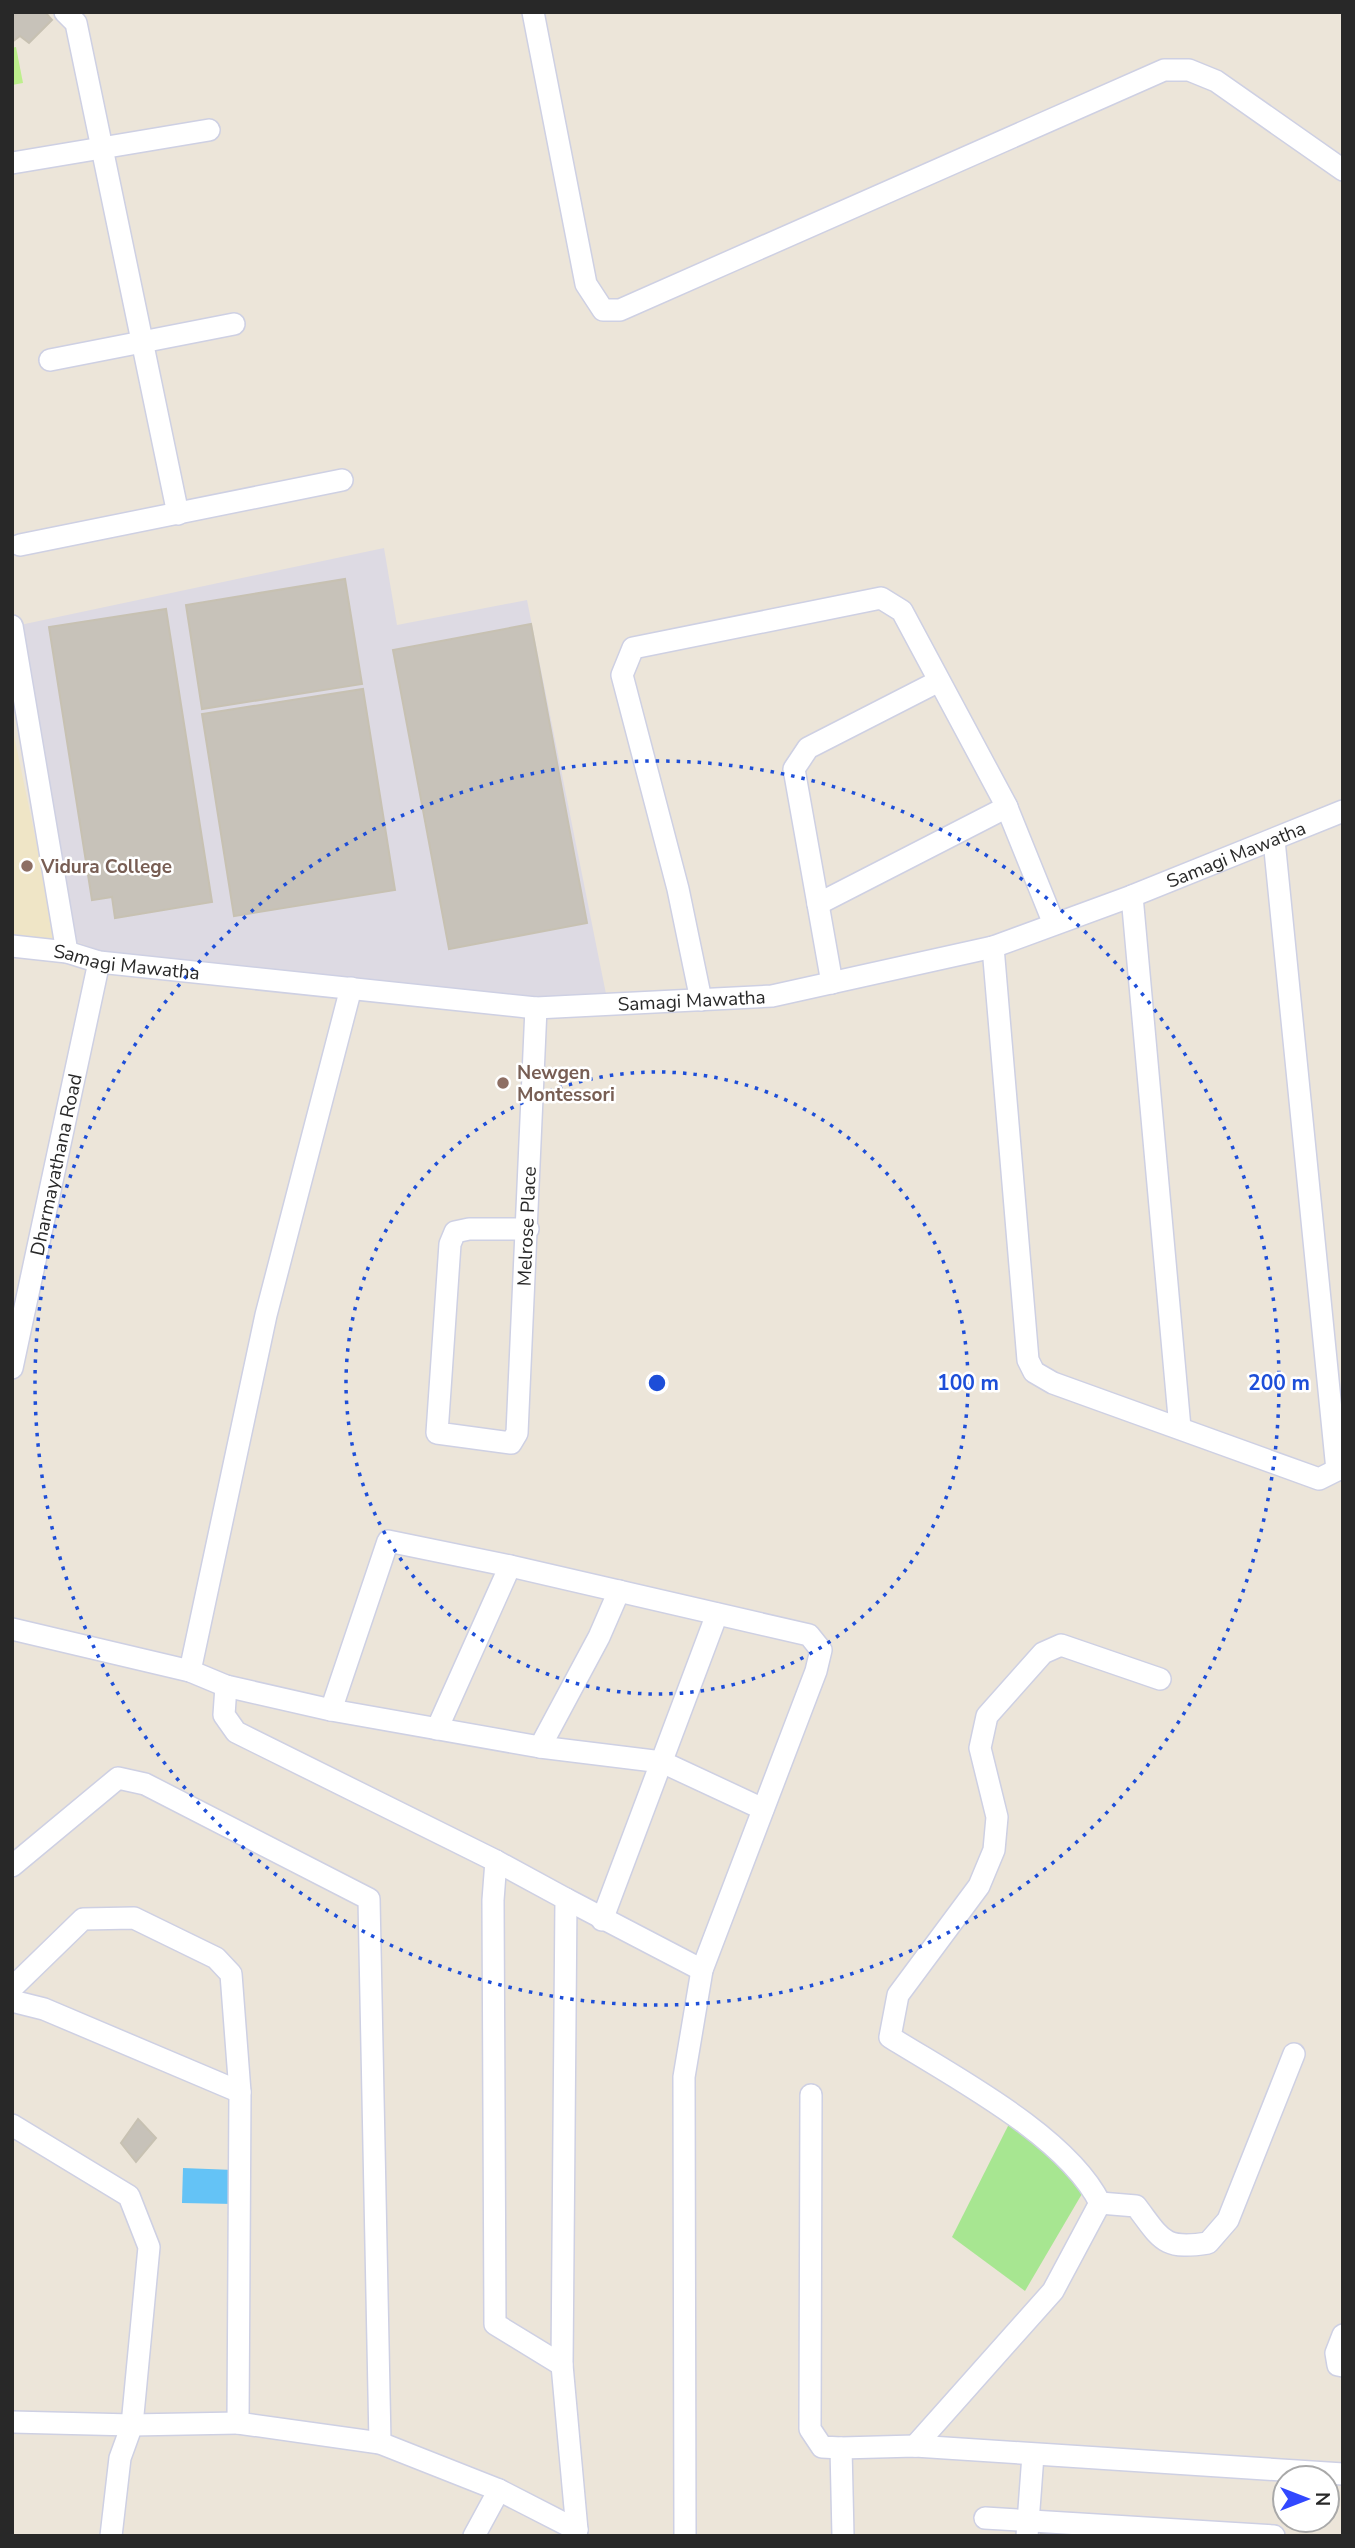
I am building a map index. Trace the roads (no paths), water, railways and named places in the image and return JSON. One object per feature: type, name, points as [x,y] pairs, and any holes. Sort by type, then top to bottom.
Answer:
[{"type":"street","points":[[533,12],[586,284],[603,310],[620,310],[1164,70],[1189,70],[1216,81],[1343,170]]},
{"type":"street","points":[[75,16],[100,150],[178,514]]},
{"type":"street","points":[[12,163],[209,130]]},
{"type":"street","points":[[50,360],[234,324]]},
{"type":"street","points":[[20,545],[342,480]]},
{"type":"street","points":[[701,1000],[678,889],[622,674],[634,648],[881,598],[902,611],[1007,807],[1054,924]]},
{"type":"street","points":[[12,626],[67,952]]},
{"type":"street","points":[[832,982],[794,769],[808,748],[939,681]]},
{"type":"street","points":[[818,905],[1007,807]]},
{"type":"street","name":"Samagi Mawatha","points":[[12,946],[67,952],[99,962],[536,1008],[772,996],[993,947],[1132,896],[1343,811]]},
{"type":"street","points":[[993,947],[1028,1360],[1034,1372],[1053,1383],[1319,1479],[1340,1471],[1336,1391],[1274,840]]},
{"type":"street","points":[[1132,896],[1180,1428]]},
{"type":"street","name":"Dharmayathana Road","points":[[12,1367],[99,962]]},
{"type":"street","points":[[190,1671],[266,1315],[351,988]]},
{"type":"street","name":"Melrose Place","points":[[528,1229],[469,1229],[455,1233],[450,1244],[437,1433],[511,1443],[517,1433],[528,1229],[536,1008]]},
{"type":"street","points":[[331,1710],[388,1541],[510,1566],[809,1635],[821,1650],[702,1970],[684,2077],[685,2536]]},
{"type":"street","points":[[437,1729],[510,1566]]},
{"type":"street","points":[[540,1747],[599,1637],[619,1591]]},
{"type":"street","points":[[602,1920],[717,1614]]},
{"type":"street","points":[[12,1629],[190,1671],[226,1686],[331,1710],[540,1747],[662,1762],[764,1809]]},
{"type":"street","points":[[1100,2203],[1090,2182],[1017,2116],[890,2037],[898,1995],[979,1886],[994,1850],[997,1817],[980,1748],[987,1717],[1044,1653],[1061,1645],[1160,1679]]},
{"type":"street","points":[[226,1686],[225,1715],[236,1732],[496,1861],[602,1920],[702,1970]]},
{"type":"street","points":[[12,1866],[118,1778],[145,1784],[369,1899],[380,2442]]},
{"type":"street","points":[[496,1861],[493,1900],[495,2324],[562,2365]]},
{"type":"street","points":[[566,1899],[562,2365],[580,2534]]},
{"type":"street","points":[[12,1988],[83,1919],[134,1918],[216,1958],[231,1974],[240,2092],[238,2423]]},
{"type":"street","points":[[12,2001],[44,2009],[240,2092]]},
{"type":"street","points":[[1100,2203],[1136,2206],[1161,2239],[1181,2247],[1208,2243],[1228,2220],[1294,2054]]},
{"type":"street","points":[[811,2095],[810,2429],[822,2447],[915,2446],[1343,2474]]},
{"type":"street","points":[[12,2125],[129,2196],[149,2247],[132,2425],[120,2458],[111,2536]]},
{"type":"street","points":[[915,2446],[1053,2291],[1100,2203]]},
{"type":"street","points":[[1343,2335],[1336,2353],[1338,2365],[1343,2366]]},
{"type":"street","points":[[12,2422],[132,2425],[238,2423],[380,2442],[499,2490],[580,2534]]},
{"type":"street","points":[[841,2448],[843,2536]]},
{"type":"street","points":[[1028,2528],[1033,2455]]},
{"type":"street","points":[[474,2536],[499,2490]]},
{"type":"street","points":[[985,2518],[1028,2528],[1274,2536]]},
{"type":"water","points":[[183,2168],[234,2170],[234,2204],[182,2203]]},
{"type":"place","name":"Vidura College","points":[[27,866]]},
{"type":"place","name":"Newgen Montessori","points":[[503,1083]]}]
